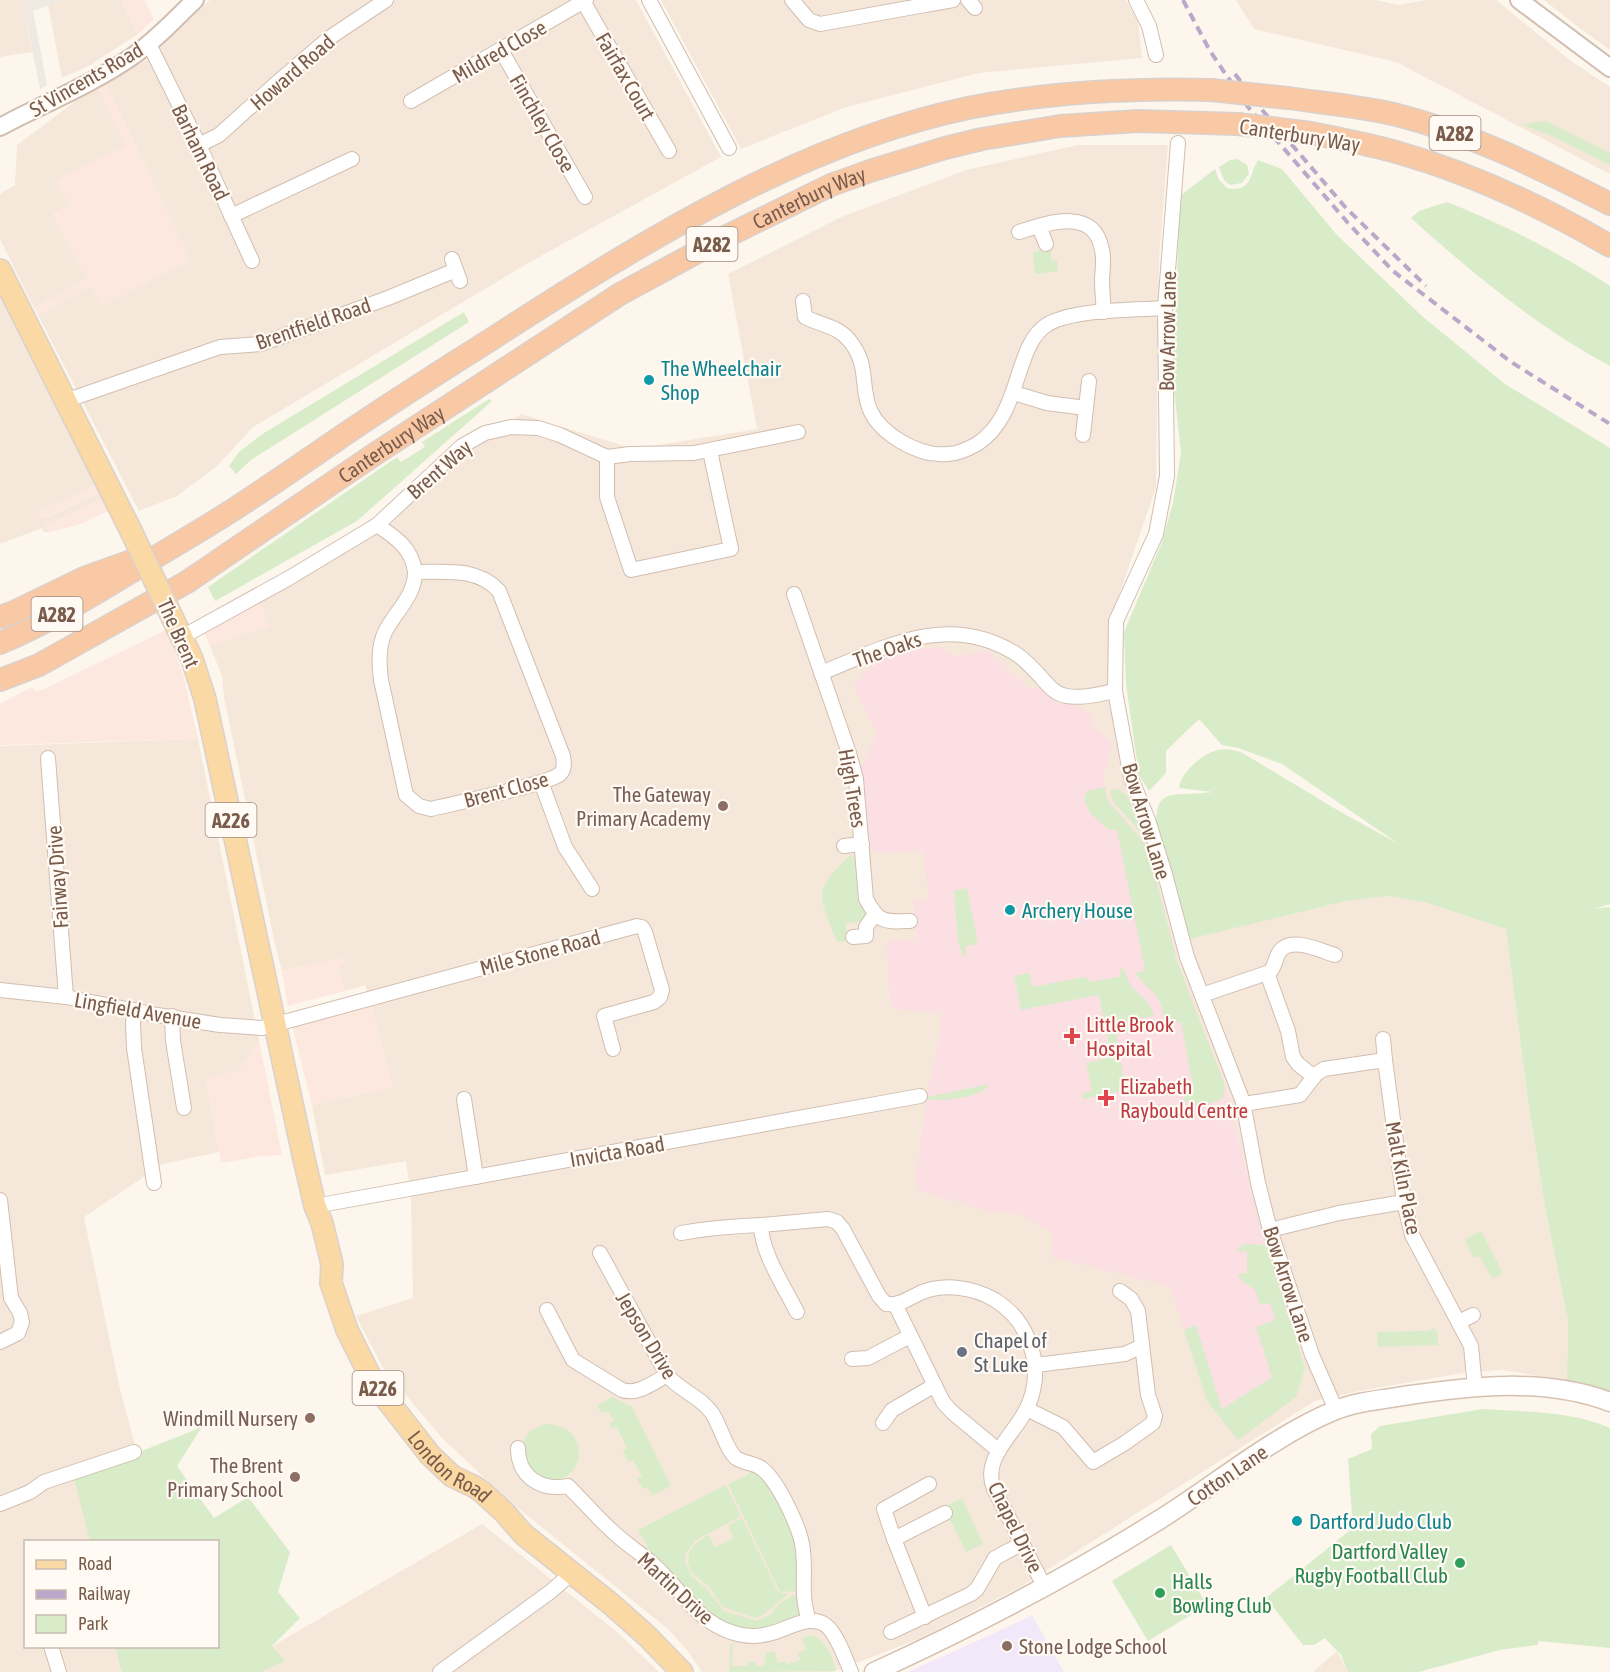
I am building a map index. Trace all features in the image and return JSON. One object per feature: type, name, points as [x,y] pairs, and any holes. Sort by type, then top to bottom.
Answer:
[{"type":"highway","name":"Canterbury Way","points":[[0,643],[28,631],[241,505],[364,421],[613,261],[715,204],[818,156],[868,137],[967,109],[1055,94],[1138,89],[1211,90],[1288,98],[1392,114],[1459,134],[1519,158],[1610,204]]},
{"type":"highway","name":"Canterbury Way","points":[[0,680],[39,665],[187,582],[362,463],[620,294],[727,236],[831,185],[945,147],[1060,126],[1138,121],[1238,124],[1311,133],[1396,152],[1490,185],[1610,246]]},
{"type":"highway","points":[[0,617],[105,569],[169,548]]},
{"type":"highway","points":[[0,692],[39,665]]},
{"type":"main road","name":"The Brent","points":[[0,270],[131,531],[177,628],[205,699],[276,1026]]},
{"type":"main road","name":"A226","points":[[276,1026],[315,1206]]},
{"type":"main road","name":"London Road","points":[[315,1206],[311,1227],[324,1276],[331,1283],[347,1330],[373,1382],[430,1455],[452,1476],[482,1492],[523,1534],[611,1604],[647,1636],[679,1671]]},
{"type":"main road","name":"Cotton Lane","points":[[874,1672],[1044,1586],[1178,1508],[1284,1438],[1336,1410],[1389,1398],[1512,1385],[1578,1393],[1610,1402]]},
{"type":"street","name":"St Vincents Road","points":[[0,128],[98,78],[148,44],[195,0]]},
{"type":"street","name":"Howard Road","points":[[199,145],[219,135],[329,38],[386,0]]},
{"type":"street","points":[[650,0],[729,148]]},
{"type":"street","points":[[792,0],[808,20],[820,24],[925,2],[952,0]]},
{"type":"street","points":[[1136,0],[1149,26],[1156,55]]},
{"type":"street","points":[[1519,0],[1610,68]]},
{"type":"street","name":"Mildred Close","points":[[411,100],[585,1]]},
{"type":"street","name":"Fairfax Court","points":[[585,1],[669,151]]},
{"type":"street","name":"Barham Road","points":[[148,44],[199,145],[252,261]]},
{"type":"street","name":"Finchley Close","points":[[501,50],[585,197]]},
{"type":"street","name":"Bow Arrow Lane","points":[[1178,143],[1165,308],[1167,476],[1156,534],[1116,621],[1115,691],[1131,778],[1148,820],[1165,874],[1184,948],[1244,1104],[1258,1183],[1270,1230],[1312,1354],[1336,1410]]},
{"type":"street","points":[[231,216],[352,159]]},
{"type":"street","points":[[1022,231],[1060,220],[1085,225],[1097,235],[1103,253],[1104,312]]},
{"type":"street","points":[[1039,226],[1046,244]]},
{"type":"street","name":"Brentfield Road","points":[[65,401],[220,347],[261,344],[388,298],[456,270]]},
{"type":"street","points":[[803,302],[805,317],[835,329],[850,341],[861,365],[865,396],[872,417],[897,439],[918,451],[950,454],[976,445],[995,429],[1014,393],[1031,345],[1044,327],[1064,318],[1104,312],[1165,308]]},
{"type":"street","points":[[1083,435],[1089,381]]},
{"type":"street","points":[[1014,393],[1053,404],[1086,408]]},
{"type":"street","name":"Brent Way","points":[[177,628],[289,578],[377,525],[466,443],[497,429],[519,426],[543,429],[608,458]]},
{"type":"street","points":[[710,451],[731,549],[631,570],[607,497],[608,458],[630,454],[710,451],[798,432]]},
{"type":"street","points":[[377,525],[403,545],[412,558],[415,572]]},
{"type":"street","name":"Brent Close","points":[[415,572],[472,574],[490,582],[500,594],[563,758],[563,769],[560,774],[541,782],[431,809],[419,806],[406,795],[383,687],[380,661],[384,635],[412,587],[415,572]]},
{"type":"street","name":"High Trees","points":[[794,594],[856,779],[866,899],[875,914]]},
{"type":"street","name":"The Oaks","points":[[821,673],[909,639],[928,634],[954,634],[986,640],[1012,652],[1024,660],[1051,688],[1060,694],[1076,696],[1115,691]]},
{"type":"street","name":"Fairway Drive","points":[[48,758],[66,997]]},
{"type":"street","points":[[541,782],[577,880],[592,889]]},
{"type":"street","points":[[844,846],[862,844]]},
{"type":"street","points":[[853,937],[866,936],[866,927],[875,914],[888,922],[910,921]]},
{"type":"street","name":"Mile Stone Road","points":[[276,1026],[637,926],[642,927],[662,990],[660,998],[654,1002],[604,1016]]},
{"type":"street","points":[[1202,995],[1267,973],[1274,967],[1280,951],[1288,946],[1306,945],[1335,955]]},
{"type":"street","points":[[1267,973],[1288,1031],[1293,1057],[1314,1077]]},
{"type":"street","name":"Lingfield Avenue","points":[[0,990],[66,997],[220,1024],[262,1028],[276,1026]]},
{"type":"street","points":[[600,1002],[612,1049]]},
{"type":"street","points":[[135,1010],[134,1048],[154,1183]]},
{"type":"street","points":[[171,1016],[184,1108]]},
{"type":"street","name":"Malt Kiln Place","points":[[1383,1039],[1404,1202],[1412,1235],[1469,1342],[1475,1388]]},
{"type":"street","points":[[1244,1104],[1299,1095],[1324,1069],[1385,1060]]},
{"type":"street","name":"Invicta Road","points":[[315,1206],[920,1096]]},
{"type":"street","points":[[464,1099],[476,1177]]},
{"type":"street","points":[[0,1200],[11,1298],[20,1313],[22,1325],[16,1334],[0,1342]]},
{"type":"street","points":[[1270,1230],[1339,1213],[1404,1202]]},
{"type":"street","points":[[681,1233],[731,1225],[760,1225],[826,1219],[836,1221],[843,1229],[881,1299],[886,1304],[895,1304],[948,1408],[999,1451]]},
{"type":"street","points":[[760,1225],[760,1235],[765,1248],[797,1312]]},
{"type":"street","name":"Jepson Drive","points":[[600,1253],[667,1375],[675,1385],[700,1400],[710,1411],[735,1457],[762,1468],[780,1493],[802,1542],[804,1596],[808,1621]]},
{"type":"street","name":"Chapel Drive","points":[[895,1304],[925,1291],[959,1288],[983,1294],[1005,1307],[1019,1322],[1030,1344],[1036,1365],[1034,1386],[1027,1409],[992,1465],[992,1483],[1044,1586]]},
{"type":"street","points":[[1027,1409],[1060,1425],[1070,1433],[1094,1462],[1153,1423],[1155,1416],[1148,1395],[1138,1311],[1131,1299],[1120,1291]]},
{"type":"street","points":[[0,1308],[11,1298]]},
{"type":"street","points":[[547,1310],[573,1360],[622,1390],[630,1392],[640,1390],[667,1375]]},
{"type":"street","points":[[1459,1322],[1473,1315]]},
{"type":"street","points":[[852,1359],[868,1358],[910,1336]]},
{"type":"street","points":[[1036,1365],[1125,1354],[1142,1347]]},
{"type":"street","points":[[883,1423],[892,1410],[935,1385]]},
{"type":"street","name":"Martin Drive","points":[[518,1448],[521,1468],[531,1479],[548,1486],[568,1486],[610,1529],[652,1563],[697,1612],[715,1625],[735,1633],[755,1636],[808,1621]]},
{"type":"street","points":[[0,1504],[30,1492],[44,1482],[134,1452]]},
{"type":"street","points":[[924,1617],[884,1509],[929,1484]]},
{"type":"street","points":[[894,1539],[945,1513]]},
{"type":"street","points":[[891,1632],[973,1593],[995,1558],[1023,1543]]},
{"type":"street","points":[[440,1672],[550,1592],[572,1573]]},
{"type":"street","points":[[808,1621],[819,1622],[830,1629],[851,1672]]},
{"type":"street","points":[[51,1648],[59,1672]]},
{"type":"shaded area","points":[[0,0],[26,0],[25,14],[32,52],[0,57]]},
{"type":"shaded area","points":[[26,0],[62,0],[33,11],[47,85],[40,89],[25,14]]},
{"type":"shaded area","points":[[62,0],[121,0],[138,34],[90,65],[62,78],[48,4]]},
{"type":"shaded area","points":[[121,0],[144,0],[154,19],[138,34]]},
{"type":"shaded area","points":[[210,0],[636,0],[721,157],[530,262],[253,427],[217,466],[177,496],[139,511],[38,315],[91,286],[101,306],[190,260],[105,81],[147,60]]},
{"type":"shaded area","points":[[661,0],[1126,0],[1138,22],[1142,58],[979,73],[846,107],[741,149]]},
{"type":"shaded area","points":[[1236,0],[1376,0],[1398,5],[1427,0],[1496,0],[1571,61],[1610,87],[1610,174],[1396,62],[1254,29]]},
{"type":"shaded area","points":[[1544,0],[1610,0],[1610,50],[1577,26]]},
{"type":"shaded area","points":[[105,81],[190,260],[101,306],[91,286],[38,315],[34,308],[87,279],[53,214],[69,205],[56,181],[126,146],[97,85]]},
{"type":"shaded area","points":[[97,85],[127,146],[57,181],[69,205],[53,214],[87,279],[34,308],[0,239],[0,194],[15,185],[17,145]]},
{"type":"shaded area","points":[[1078,145],[1168,145],[1159,260],[1156,487],[1110,622],[1117,738],[1176,942],[1346,901],[1388,896],[1424,902],[1506,929],[1528,1101],[1546,1213],[1568,1320],[1567,1380],[1502,1370],[1469,1372],[1315,1401],[1020,1587],[921,1638],[833,1672],[702,1672],[687,1650],[668,1629],[508,1500],[441,1437],[382,1366],[356,1316],[413,1298],[411,1198],[406,1161],[325,1175],[312,1105],[393,1087],[365,985],[345,991],[337,965],[343,958],[282,971],[224,697],[222,676],[210,646],[269,626],[258,598],[521,414],[634,449],[757,429],[728,274],[841,217],[966,170]]},
{"type":"shaded area","points":[[2,291],[96,485],[39,512],[43,519],[99,493],[102,499],[46,525],[49,532],[44,532],[42,528],[0,544],[0,292]]},
{"type":"shaded area","points":[[96,485],[99,493],[42,519],[38,511]]},
{"type":"shaded area","points":[[102,499],[108,511],[78,525],[49,532],[46,525]]},
{"type":"shaded area","points":[[258,598],[270,626],[210,646],[203,630]]},
{"type":"shaded area","points":[[166,630],[183,674],[198,739],[0,745],[0,704],[32,687],[34,691],[42,690]]},
{"type":"shaded area","name":"Little Brook Hospital","points":[[941,647],[955,657],[987,650],[1028,688],[1039,688],[1058,704],[1073,703],[1090,714],[1096,729],[1113,744],[1103,777],[1107,799],[1148,847],[1177,961],[1225,1086],[1259,1222],[1305,1368],[1296,1397],[1238,1440],[1207,1401],[1170,1286],[1051,1257],[1053,1234],[1020,1214],[987,1211],[920,1191],[915,1182],[942,1014],[891,1008],[886,942],[917,939],[913,901],[929,899],[923,851],[879,853],[871,848],[861,767],[877,733],[853,685],[877,661],[898,652]]},
{"type":"shaded area","points":[[198,739],[259,1040],[239,1071],[206,1079],[219,1152],[163,1164],[84,1217],[119,1385],[138,1456],[94,1540],[24,1540],[24,1648],[118,1648],[124,1672],[0,1672],[0,746]]},
{"type":"shaded area","points":[[343,957],[345,963],[337,966],[345,991],[288,1006],[282,971]]},
{"type":"shaded area","points":[[370,1003],[393,1087],[312,1105],[293,1029],[296,1025]]},
{"type":"shaded area","points":[[259,1040],[282,1155],[221,1163],[206,1078],[239,1071]]},
{"type":"shaded area","points":[[482,1524],[617,1632],[659,1672],[228,1672]]},
{"type":"shaded area","name":"Stone Lodge School","points":[[1032,1615],[1064,1672],[908,1672],[999,1631]]},
{"type":"shaded area","points":[[1337,1651],[1348,1672],[1313,1672]]},
{"type":"green space","points":[[1546,121],[1610,153],[1610,165],[1552,136],[1521,124]]},
{"type":"green space","points":[[1237,159],[1247,165],[1249,174],[1242,183],[1230,185],[1224,180],[1219,167],[1230,160]]},
{"type":"green space","points":[[1258,160],[1282,169],[1337,235],[1422,316],[1505,384],[1610,448],[1610,904],[1594,909],[1610,907],[1610,1391],[1567,1380],[1568,1320],[1546,1213],[1528,1101],[1506,929],[1424,902],[1388,896],[1346,901],[1190,939],[1156,822],[1159,803],[1166,797],[1213,792],[1179,788],[1188,770],[1199,759],[1212,752],[1224,749],[1241,752],[1399,844],[1282,764],[1238,748],[1222,745],[1199,719],[1166,751],[1166,773],[1149,791],[1139,775],[1126,685],[1124,632],[1162,542],[1173,503],[1181,453],[1173,381],[1180,196],[1215,169],[1219,180],[1227,188],[1241,188],[1248,181]]},
{"type":"green space","points":[[1447,202],[1531,240],[1610,286],[1610,366],[1556,334],[1506,298],[1411,218],[1419,211]]},
{"type":"green space","points":[[1050,247],[1052,261],[1057,260],[1058,271],[1035,274],[1033,252]]},
{"type":"green space","points":[[464,312],[469,322],[251,460],[236,474],[229,466],[239,452],[264,433]]},
{"type":"green space","points":[[489,399],[492,401],[357,521],[215,601],[208,587],[397,457],[401,462],[425,447],[422,442]]},
{"type":"green space","points":[[1105,787],[1107,800],[1148,847],[1177,961],[1225,1086],[1223,1098],[1211,1103],[1195,1106],[1186,1102],[1182,1088],[1193,1086],[1181,1022],[1165,1025],[1158,999],[1136,973],[1145,969],[1117,830],[1109,830],[1094,816],[1088,809],[1084,797],[1087,791]]},
{"type":"green space","points":[[1117,789],[1127,795],[1143,835],[1112,800],[1110,790]]},
{"type":"green space","points":[[851,855],[856,861],[857,898],[861,899],[868,912],[862,920],[846,923],[847,941],[837,942],[826,913],[822,894],[829,877]]},
{"type":"green space","points":[[967,888],[978,944],[965,946],[967,955],[963,955],[958,943],[954,891]]},
{"type":"green space","points":[[1120,967],[1133,988],[1150,1006],[1154,1016],[1127,1021],[1128,1033],[1116,1035],[1126,1090],[1083,1099],[1082,1094],[1092,1091],[1086,1063],[1111,1057],[1099,995],[1021,1010],[1014,976],[1029,973],[1032,987],[1084,977],[1092,982],[1121,976]]},
{"type":"green space","points":[[989,1084],[979,1093],[971,1096],[941,1100],[927,1099],[927,1097]]},
{"type":"green space","points":[[1481,1231],[1503,1273],[1493,1279],[1479,1256],[1473,1258],[1465,1239]]},
{"type":"green space","points":[[1242,1245],[1264,1245],[1267,1248],[1305,1368],[1296,1397],[1238,1440],[1207,1401],[1184,1330],[1196,1325],[1222,1409],[1272,1377],[1256,1327],[1275,1320],[1270,1303],[1260,1305],[1255,1290],[1242,1281],[1237,1274],[1247,1273],[1247,1251],[1236,1252]]},
{"type":"green space","points":[[1435,1328],[1438,1345],[1378,1347],[1377,1332],[1428,1331]]},
{"type":"green space","points":[[613,1397],[632,1407],[671,1486],[652,1496],[647,1487],[643,1489],[637,1479],[642,1476],[633,1460],[628,1462],[623,1451],[627,1448],[617,1427],[612,1429],[609,1423],[614,1421],[609,1412],[601,1413],[597,1405]]},
{"type":"green space","name":"Dartford Valley Rugby Football Club","points":[[1483,1409],[1564,1415],[1610,1428],[1610,1648],[1539,1641],[1537,1645],[1500,1650],[1419,1672],[1348,1672],[1341,1655],[1325,1638],[1314,1645],[1303,1645],[1266,1598],[1353,1528],[1348,1459],[1372,1449],[1371,1434],[1380,1426]]},
{"type":"green space","points":[[547,1424],[560,1426],[570,1432],[579,1450],[574,1469],[565,1477],[553,1482],[526,1470],[523,1454],[524,1441],[531,1431]]},
{"type":"green space","points":[[202,1427],[177,1466],[214,1518],[248,1497],[290,1552],[278,1592],[300,1618],[272,1646],[285,1661],[261,1672],[122,1672],[115,1648],[219,1648],[219,1540],[90,1540],[74,1478]]},
{"type":"green space","points":[[751,1467],[762,1472],[797,1535],[800,1591],[780,1592],[728,1484],[748,1475]]},
{"type":"green space","points":[[726,1485],[741,1516],[696,1540],[686,1553],[685,1562],[692,1577],[707,1589],[724,1611],[757,1621],[771,1614],[779,1604],[796,1593],[800,1618],[762,1630],[734,1628],[709,1616],[654,1559],[638,1530]]},
{"type":"green space","points":[[962,1498],[983,1544],[966,1552],[944,1507]]},
{"type":"green space","points":[[742,1518],[778,1592],[789,1594],[756,1618],[723,1607],[709,1587],[691,1572],[688,1562],[689,1553],[694,1545],[708,1535],[715,1547],[734,1538],[728,1526]]},
{"type":"green space","name":"Halls Bowling Club","points":[[1171,1545],[1207,1605],[1148,1641],[1112,1581]]},
{"type":"green space","points":[[813,1635],[822,1641],[828,1650],[836,1671],[729,1672],[731,1644],[733,1644],[732,1666],[748,1666],[748,1662],[756,1662],[756,1666],[764,1667],[766,1653],[774,1651],[778,1663],[785,1661],[787,1664],[800,1660],[798,1653],[806,1650],[802,1638]]},
{"type":"railway","points":[[1183,0],[1210,51],[1248,107],[1348,223],[1393,271],[1511,362],[1610,424]]},
{"type":"railway","points":[[1235,74],[1263,111],[1346,208],[1426,286]]},
{"type":"place","name":"The Wheelchair Shop","points":[[649,380]]},
{"type":"place","name":"The Gateway Primary Academy","points":[[723,806]]},
{"type":"place","name":"Archery House","points":[[1010,910]]},
{"type":"place","name":"Little Brook Hospital","points":[[1072,1036]]},
{"type":"place","name":"Elizabeth Raybould Centre","points":[[1106,1098]]},
{"type":"place","name":"Chapel of St Luke","points":[[962,1352]]},
{"type":"place","name":"Windmill Nursery","points":[[310,1418]]},
{"type":"place","name":"The Brent Primary School","points":[[295,1477]]},
{"type":"place","name":"Dartford Judo Club","points":[[1297,1521]]},
{"type":"place","name":"Dartford Valley Rugby Football Club","points":[[1460,1563]]},
{"type":"place","name":"Halls Bowling Club","points":[[1160,1593]]},
{"type":"place","name":"Stone Lodge School","points":[[1007,1646]]}]
